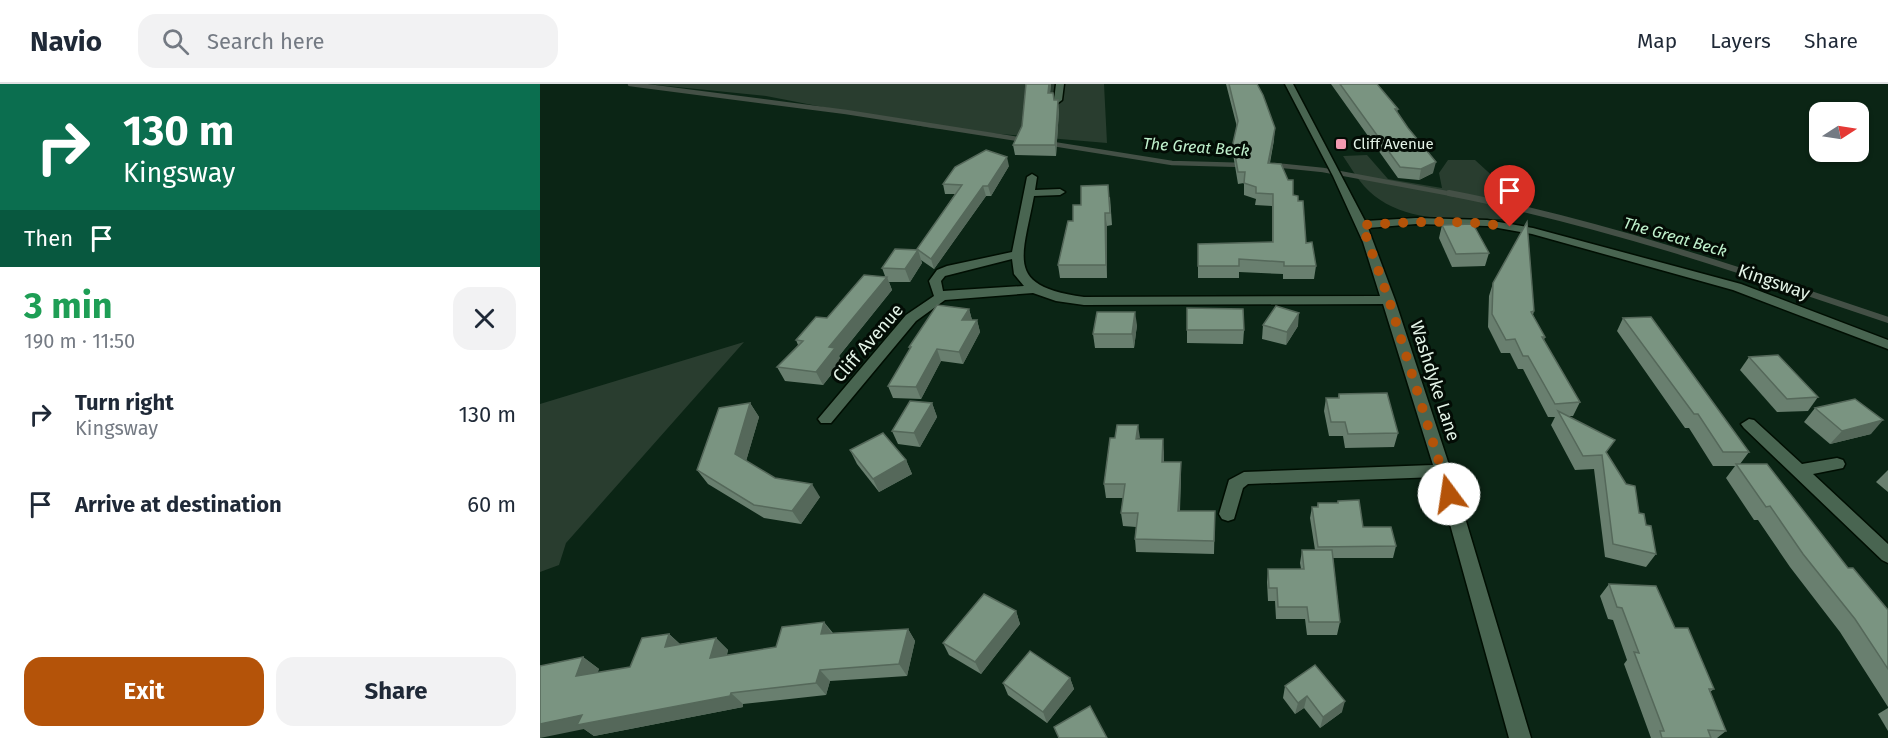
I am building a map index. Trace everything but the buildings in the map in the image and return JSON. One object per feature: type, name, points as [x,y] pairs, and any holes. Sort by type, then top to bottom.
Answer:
[{"type":"street","points":[[1058,100],[1060,84]]},
{"type":"street","name":"Washdyke Lane","points":[[1289,84],[1362,225],[1389,300],[1443,471],[1520,738]]},
{"type":"street","points":[[1032,177],[1017,254],[1020,274],[1034,289]]},
{"type":"street","points":[[1029,193],[1060,192]]},
{"type":"street","name":"Kingsway","points":[[1362,225],[1416,221],[1487,223],[1533,231],[1737,287],[1802,310],[1888,345]]},
{"type":"street","points":[[1017,254],[941,273],[935,281],[937,292],[942,296],[1034,289],[1056,297],[1084,301],[1389,300]]},
{"type":"street","name":"Cliff Avenue","points":[[826,419],[910,318],[942,296]]},
{"type":"street","points":[[1749,424],[1801,470],[1888,555]]},
{"type":"street","points":[[1801,470],[1837,464]]},
{"type":"street","points":[[1228,514],[1235,485],[1244,478],[1443,471]]},
{"type":"green space","points":[[647,84],[1104,84],[1107,143],[931,128],[766,96]]},
{"type":"green space","points":[[1367,155],[1388,179],[1442,188],[1439,173],[1448,160],[1475,160],[1498,181],[1517,219],[1436,218],[1397,209],[1379,199],[1364,186],[1343,156]]},
{"type":"green space","points":[[744,342],[566,543],[559,565],[540,572],[540,404]]},
{"type":"waterway","name":"The Great Beck","points":[[630,84],[846,112],[1024,140]]},
{"type":"waterway","name":"The Great Beck","points":[[1047,143],[1172,163],[1244,165]]},
{"type":"waterway","name":"The Great Beck","points":[[1274,165],[1323,170],[1457,195]]},
{"type":"waterway","name":"The Great Beck","points":[[1449,193],[1616,233],[1888,320]]},
{"type":"place","name":"Cliff Avenue","points":[[1341,144]]},
{"type":"route","points":[[1449,494],[1389,300],[1362,225],[1416,221],[1487,223],[1510,227]]}]
